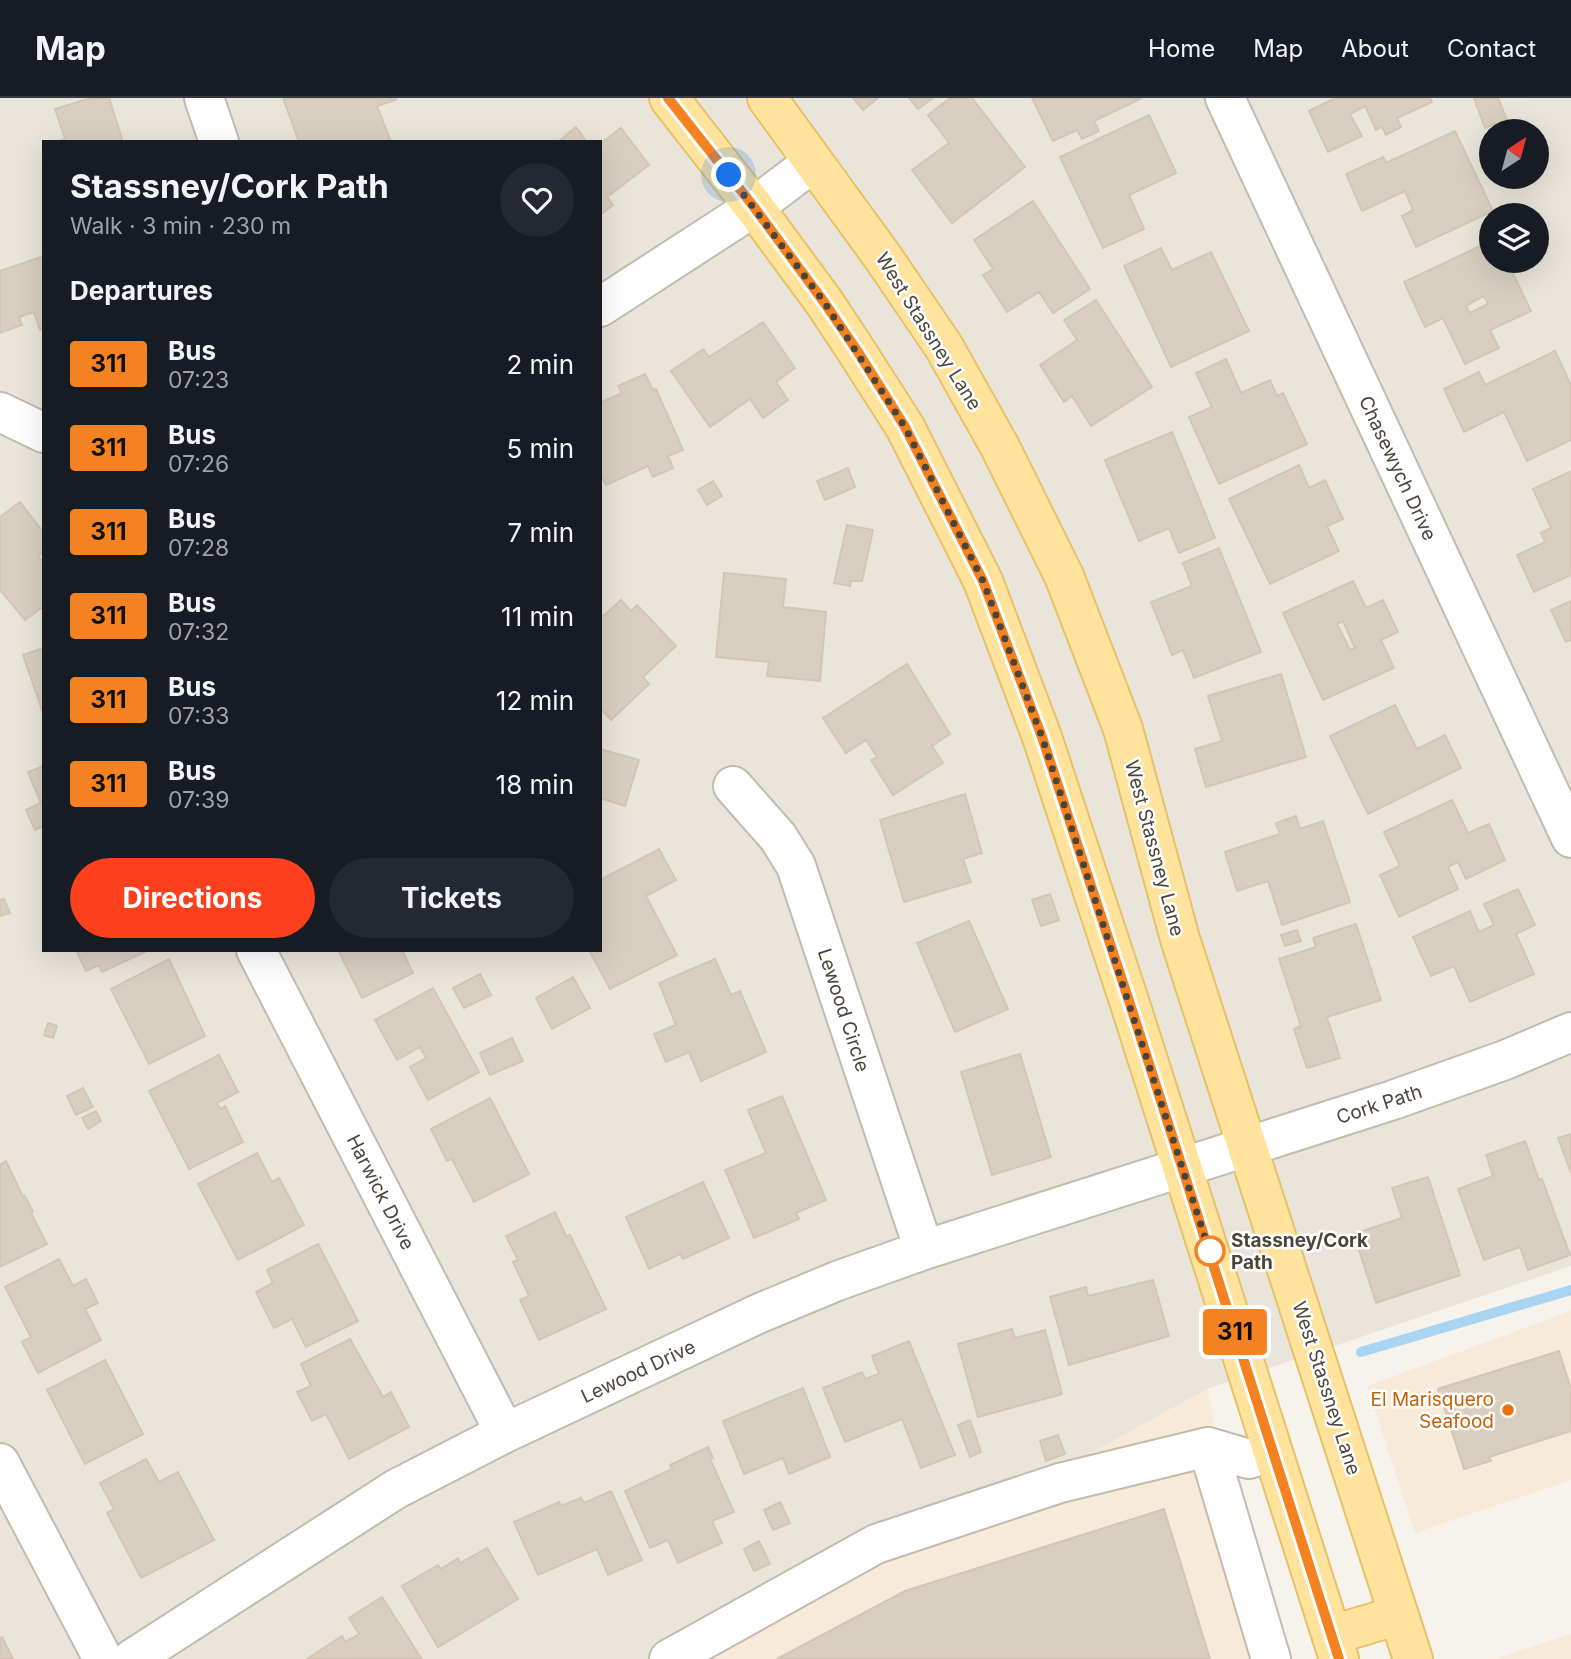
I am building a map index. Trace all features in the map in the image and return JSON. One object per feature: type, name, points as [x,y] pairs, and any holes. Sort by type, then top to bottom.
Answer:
[{"type":"main road","points":[[668,98],[754,207],[824,302],[905,427],[983,581],[1042,737],[1184,1168],[1271,1452],[1335,1647],[1399,1615]]},
{"type":"main road","name":"West Stassney Lane","points":[[767,98],[882,256],[944,347],[1000,447],[1064,576],[1123,729],[1180,939],[1413,1659]]},
{"type":"street","points":[[204,98],[218,140]]},
{"type":"street","name":"Chasewych Drive","points":[[1225,98],[1571,838]]},
{"type":"street","points":[[602,306],[754,207],[813,163]]},
{"type":"street","points":[[0,412],[42,431]]},
{"type":"street","name":"Lewood Circle","points":[[733,786],[778,837],[796,866],[924,1250]]},
{"type":"street","name":"Harwick Drive","points":[[257,952],[505,1433]]},
{"type":"street","name":"Cork Path","points":[[1184,1168],[1480,1069],[1571,1032]]},
{"type":"street","name":"Lewood Drive","points":[[132,1659],[396,1489],[505,1433],[760,1313],[837,1281],[924,1250],[1184,1168]]},
{"type":"street","points":[[1208,1447],[1271,1659]]},
{"type":"street","points":[[669,1659],[876,1544],[1060,1483],[1208,1447],[1249,1459],[1271,1452]]},
{"type":"street","points":[[0,1463],[103,1659]]},
{"type":"shaded area","points":[[0,98],[1571,98],[1571,1266],[1207,1389],[1050,1476],[658,1659],[0,1659]]},
{"type":"shaded area","points":[[1571,1311],[1571,1480],[1415,1533],[1367,1386]]},
{"type":"shaded area","points":[[1207,1389],[1264,1659],[658,1659],[1050,1476]]},
{"type":"shaded area","points":[[1571,1634],[1571,1659],[1494,1659]]},
{"type":"building","points":[[91,98],[109,98],[122,140],[62,140],[65,139],[55,109]]},
{"type":"building","points":[[283,98],[396,100],[377,106],[390,140],[298,140]]},
{"type":"building","points":[[853,98],[878,98],[863,110]]},
{"type":"building","points":[[909,98],[933,98],[918,109]]},
{"type":"building","points":[[950,98],[972,98],[1025,167],[952,223],[912,170],[949,143],[928,115]]},
{"type":"building","points":[[1032,98],[1142,98],[1094,121],[1099,131],[1082,139],[1077,130],[1053,141]]},
{"type":"building","points":[[1335,98],[1430,98],[1432,102],[1397,118],[1401,127],[1386,135],[1382,127],[1376,130],[1365,106],[1350,114],[1362,136],[1328,152],[1309,111]]},
{"type":"building","points":[[1474,98],[1498,98],[1507,119],[1482,119]]},
{"type":"building","points":[[1149,115],[1176,173],[1129,195],[1144,229],[1103,248],[1060,157]]},
{"type":"building","points":[[576,127],[586,140],[560,140]]},
{"type":"building","points":[[621,128],[649,165],[607,197],[613,205],[602,213],[602,142]]},
{"type":"building","points":[[1455,131],[1479,182],[1479,189],[1483,189],[1489,203],[1479,203],[1479,218],[1416,247],[1402,216],[1413,210],[1405,191],[1362,211],[1346,174],[1383,157],[1386,163]]},
{"type":"building","points":[[1033,201],[1090,289],[1053,313],[1039,292],[1007,312],[983,275],[993,269],[974,240]]},
{"type":"building","points":[[1479,247],[1479,273],[1513,273],[1531,311],[1490,330],[1499,348],[1465,364],[1443,318],[1425,327],[1404,282]],"holes":[[[1484,296],[1488,304],[1470,313],[1466,306]]]},
{"type":"building","points":[[1161,248],[1172,270],[1211,252],[1249,331],[1171,367],[1124,266]]},
{"type":"building","points":[[42,257],[42,330],[34,312],[19,317],[22,325],[0,333],[0,271]]},
{"type":"building","points":[[1096,300],[1152,387],[1091,426],[1072,396],[1064,402],[1040,365],[1077,340],[1064,320]]},
{"type":"building","points":[[763,322],[795,368],[776,382],[788,400],[763,418],[750,399],[710,427],[671,371],[703,349],[709,357]]},
{"type":"building","points":[[1555,351],[1571,385],[1571,440],[1527,461],[1504,412],[1464,432],[1444,389],[1479,372],[1485,385]]},
{"type":"building","points":[[1226,359],[1241,393],[1270,380],[1277,396],[1283,393],[1307,444],[1219,484],[1189,417],[1212,407],[1196,373]]},
{"type":"building","points":[[645,374],[653,390],[656,389],[683,450],[668,456],[673,468],[653,477],[648,466],[606,485],[602,477],[602,402],[622,393],[618,386]]},
{"type":"building","points":[[1172,432],[1215,538],[1179,553],[1169,528],[1139,541],[1105,460]]},
{"type":"building","points":[[1299,465],[1309,488],[1325,480],[1343,519],[1327,526],[1339,551],[1270,584],[1229,499]]},
{"type":"building","points":[[848,468],[855,487],[825,500],[817,481]]},
{"type":"building","points":[[1571,471],[1571,575],[1534,592],[1517,555],[1545,542],[1541,533],[1551,528],[1533,489]]},
{"type":"building","points":[[713,481],[722,496],[707,505],[698,490]]},
{"type":"building","points":[[20,502],[42,530],[42,553],[38,556],[42,561],[42,607],[25,620],[0,590],[0,517]]},
{"type":"building","points":[[847,525],[873,530],[862,581],[851,581],[850,586],[834,583]]},
{"type":"building","points":[[1219,548],[1261,652],[1194,678],[1183,650],[1172,655],[1151,602],[1192,586],[1183,563]]},
{"type":"building","points":[[724,573],[786,579],[783,607],[826,612],[820,681],[767,676],[769,662],[716,657]]},
{"type":"building","points":[[1353,581],[1366,608],[1383,600],[1398,632],[1381,640],[1394,668],[1323,700],[1283,613]],"holes":[[[1343,621],[1355,648],[1350,650],[1337,624]]]},
{"type":"building","points":[[621,600],[631,611],[637,605],[676,646],[643,677],[649,684],[611,720],[602,710],[602,617]]},
{"type":"building","points":[[1571,601],[1571,640],[1566,642],[1551,610]]},
{"type":"building","points":[[42,649],[42,710],[23,655]]},
{"type":"building","points":[[907,664],[950,734],[932,746],[943,763],[893,795],[871,760],[877,757],[866,740],[846,753],[823,718]]},
{"type":"building","points":[[1281,674],[1306,757],[1206,787],[1195,749],[1222,741],[1208,696]]},
{"type":"building","points":[[1395,705],[1417,749],[1445,735],[1461,768],[1368,814],[1330,736]]},
{"type":"building","points":[[602,750],[639,760],[625,806],[602,799]]},
{"type":"building","points":[[42,767],[42,827],[35,830],[26,810],[41,803],[28,772]]},
{"type":"building","points":[[965,794],[982,853],[963,859],[971,882],[904,902],[880,820]]},
{"type":"building","points":[[1452,800],[1468,833],[1489,824],[1505,860],[1466,879],[1458,862],[1448,867],[1458,889],[1399,917],[1380,875],[1400,866],[1384,832]]},
{"type":"building","points":[[1296,816],[1300,829],[1323,821],[1350,902],[1282,925],[1268,881],[1237,891],[1225,852],[1280,834],[1276,823]]},
{"type":"building","points":[[659,849],[676,880],[646,896],[677,955],[610,989],[590,952],[602,952],[602,879]]},
{"type":"building","points":[[1518,889],[1535,925],[1516,934],[1534,974],[1470,1002],[1454,966],[1431,976],[1413,937],[1470,911],[1479,932],[1494,925],[1484,904]]},
{"type":"building","points":[[1050,894],[1059,920],[1041,926],[1032,900]]},
{"type":"building","points":[[4,899],[10,913],[0,916],[0,900]]},
{"type":"building","points":[[969,921],[1008,1009],[955,1032],[917,943]]},
{"type":"building","points":[[1356,924],[1381,1000],[1327,1017],[1340,1058],[1307,1068],[1294,1029],[1301,1026],[1279,959],[1316,947],[1313,938]]},
{"type":"building","points":[[1297,930],[1301,941],[1285,946],[1281,935]]},
{"type":"building","points":[[77,952],[145,952],[102,972],[99,965],[86,971]]},
{"type":"building","points":[[339,952],[403,952],[413,973],[362,998]]},
{"type":"building","points":[[169,959],[205,1036],[149,1064],[111,989]]},
{"type":"building","points":[[715,959],[731,995],[740,991],[766,1052],[701,1081],[689,1052],[666,1062],[654,1034],[676,1025],[659,983]]},
{"type":"building","points":[[480,974],[491,995],[464,1008],[453,988]]},
{"type":"building","points":[[573,977],[590,1008],[552,1029],[536,998]]},
{"type":"building","points":[[433,988],[479,1072],[428,1100],[410,1067],[426,1058],[420,1047],[397,1060],[375,1020]]},
{"type":"building","points":[[48,1023],[57,1026],[53,1038],[44,1035]]},
{"type":"building","points":[[512,1038],[523,1061],[490,1075],[480,1053]]},
{"type":"building","points":[[1020,1054],[1051,1157],[992,1175],[961,1072]]},
{"type":"building","points":[[219,1055],[238,1092],[217,1103],[220,1109],[225,1106],[243,1142],[189,1169],[149,1091]]},
{"type":"building","points":[[83,1088],[93,1107],[76,1115],[67,1096]]},
{"type":"building","points":[[782,1096],[826,1200],[796,1213],[799,1219],[754,1238],[725,1170],[766,1153],[748,1110]]},
{"type":"building","points":[[490,1098],[529,1174],[474,1202],[452,1159],[447,1161],[431,1129]]},
{"type":"building","points":[[96,1111],[101,1121],[88,1129],[82,1118]]},
{"type":"building","points":[[1571,1134],[1571,1173],[1558,1138]]},
{"type":"building","points":[[1525,1141],[1570,1255],[1528,1270],[1520,1247],[1484,1260],[1458,1189],[1493,1176],[1486,1155]]},
{"type":"building","points":[[257,1153],[272,1182],[279,1178],[304,1225],[238,1260],[198,1184]]},
{"type":"building","points":[[6,1161],[47,1244],[0,1267],[0,1165]]},
{"type":"building","points":[[1428,1177],[1460,1275],[1376,1303],[1354,1234],[1402,1218],[1392,1188]]},
{"type":"building","points":[[703,1182],[729,1238],[683,1259],[680,1254],[649,1269],[626,1217]]},
{"type":"building","points":[[555,1212],[566,1236],[570,1235],[606,1309],[539,1340],[520,1300],[529,1296],[513,1262],[518,1260],[506,1236]]},
{"type":"building","points":[[318,1244],[358,1321],[306,1347],[292,1319],[274,1328],[256,1292],[273,1283],[267,1270]]},
{"type":"building","points":[[59,1259],[73,1286],[86,1279],[98,1303],[85,1309],[101,1340],[38,1373],[22,1342],[31,1337],[5,1287]]},
{"type":"building","points":[[1153,1280],[1169,1336],[1069,1365],[1050,1297],[1086,1287],[1088,1296]]},
{"type":"building","points":[[1012,1329],[1015,1338],[1045,1330],[1062,1394],[978,1417],[958,1344]]},
{"type":"building","points":[[350,1339],[383,1397],[391,1392],[409,1427],[349,1459],[326,1414],[312,1421],[297,1392],[311,1386],[301,1364]]},
{"type":"building","points":[[909,1341],[955,1455],[921,1468],[902,1419],[845,1442],[823,1388],[862,1372],[865,1379],[879,1374],[872,1356]]},
{"type":"building","name":"El Marisquero Seafood","points":[[1559,1351],[1571,1389],[1571,1431],[1489,1457],[1491,1461],[1464,1469],[1438,1389]]},
{"type":"building","points":[[105,1360],[143,1434],[85,1464],[47,1390]]},
{"type":"building","points":[[803,1388],[830,1457],[789,1474],[783,1458],[744,1474],[723,1421]]},
{"type":"building","points":[[970,1420],[981,1452],[970,1457],[958,1425]]},
{"type":"building","points":[[1058,1435],[1065,1454],[1046,1461],[1040,1441]]},
{"type":"building","points":[[708,1447],[713,1458],[710,1459],[734,1512],[712,1521],[722,1543],[678,1563],[668,1540],[650,1548],[625,1491],[672,1469],[670,1465]]},
{"type":"building","points":[[146,1459],[159,1482],[178,1472],[214,1540],[141,1578],[107,1513],[114,1509],[100,1483]]},
{"type":"building","points":[[611,1491],[642,1560],[608,1575],[597,1549],[538,1575],[514,1522],[559,1502],[561,1506],[581,1498],[584,1503]]},
{"type":"building","points":[[780,1502],[790,1523],[773,1530],[764,1510]]},
{"type":"building","points":[[1164,1509],[1210,1659],[777,1659],[905,1591]]},
{"type":"building","points":[[759,1541],[770,1564],[754,1571],[744,1549]]},
{"type":"building","points":[[487,1548],[518,1599],[438,1647],[402,1586],[438,1565],[441,1569],[458,1558],[460,1563]]},
{"type":"building","points":[[382,1597],[421,1658],[307,1659],[342,1636],[345,1642],[359,1634],[349,1618]]},
{"type":"building","points":[[2,1637],[13,1659],[0,1659]]},
{"type":"waterway","points":[[1361,1352],[1571,1290]]},
{"type":"bus line","name":"311","points":[[668,98],[754,207],[858,352],[905,427],[983,581],[1042,737],[1204,1231],[1271,1452],[1339,1659]]},
{"type":"place","name":"Stassney/Cork Path","points":[[1210,1251]]},
{"type":"place","name":"El Marisquero Seafood","points":[[1508,1410]]},
{"type":"route","points":[[729,175],[824,302],[905,427],[983,581],[1042,737],[1211,1256],[1210,1251]]}]
